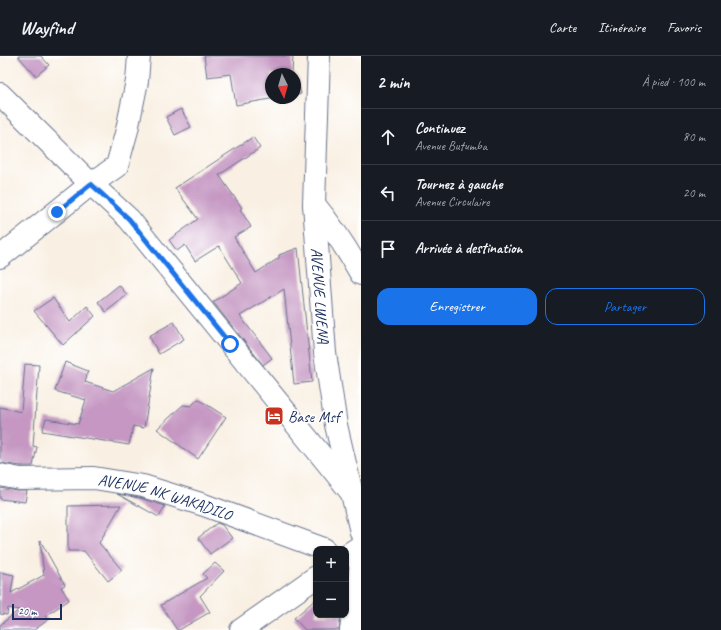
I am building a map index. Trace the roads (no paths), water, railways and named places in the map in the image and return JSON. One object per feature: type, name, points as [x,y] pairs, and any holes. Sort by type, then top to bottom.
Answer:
[{"type":"street","points":[[0,257],[91,184],[117,166],[127,130],[137,80],[139,56]]},
{"type":"street","name":"AVENUE LWENA","points":[[319,56],[314,204],[325,354],[336,426],[361,532]]},
{"type":"street","points":[[0,94],[91,184],[129,219],[351,492]]},
{"type":"street","points":[[314,204],[331,226],[361,274]]},
{"type":"street","name":"AVENUE NK WAKADILO","points":[[0,475],[20,478],[94,478],[143,486],[204,505],[316,546]]},
{"type":"street","points":[[349,554],[361,546]]},
{"type":"street","points":[[351,630],[361,563]]},
{"type":"street","points":[[241,630],[313,579]]},
{"type":"place","name":"Base Msf","points":[[274,416]]}]
